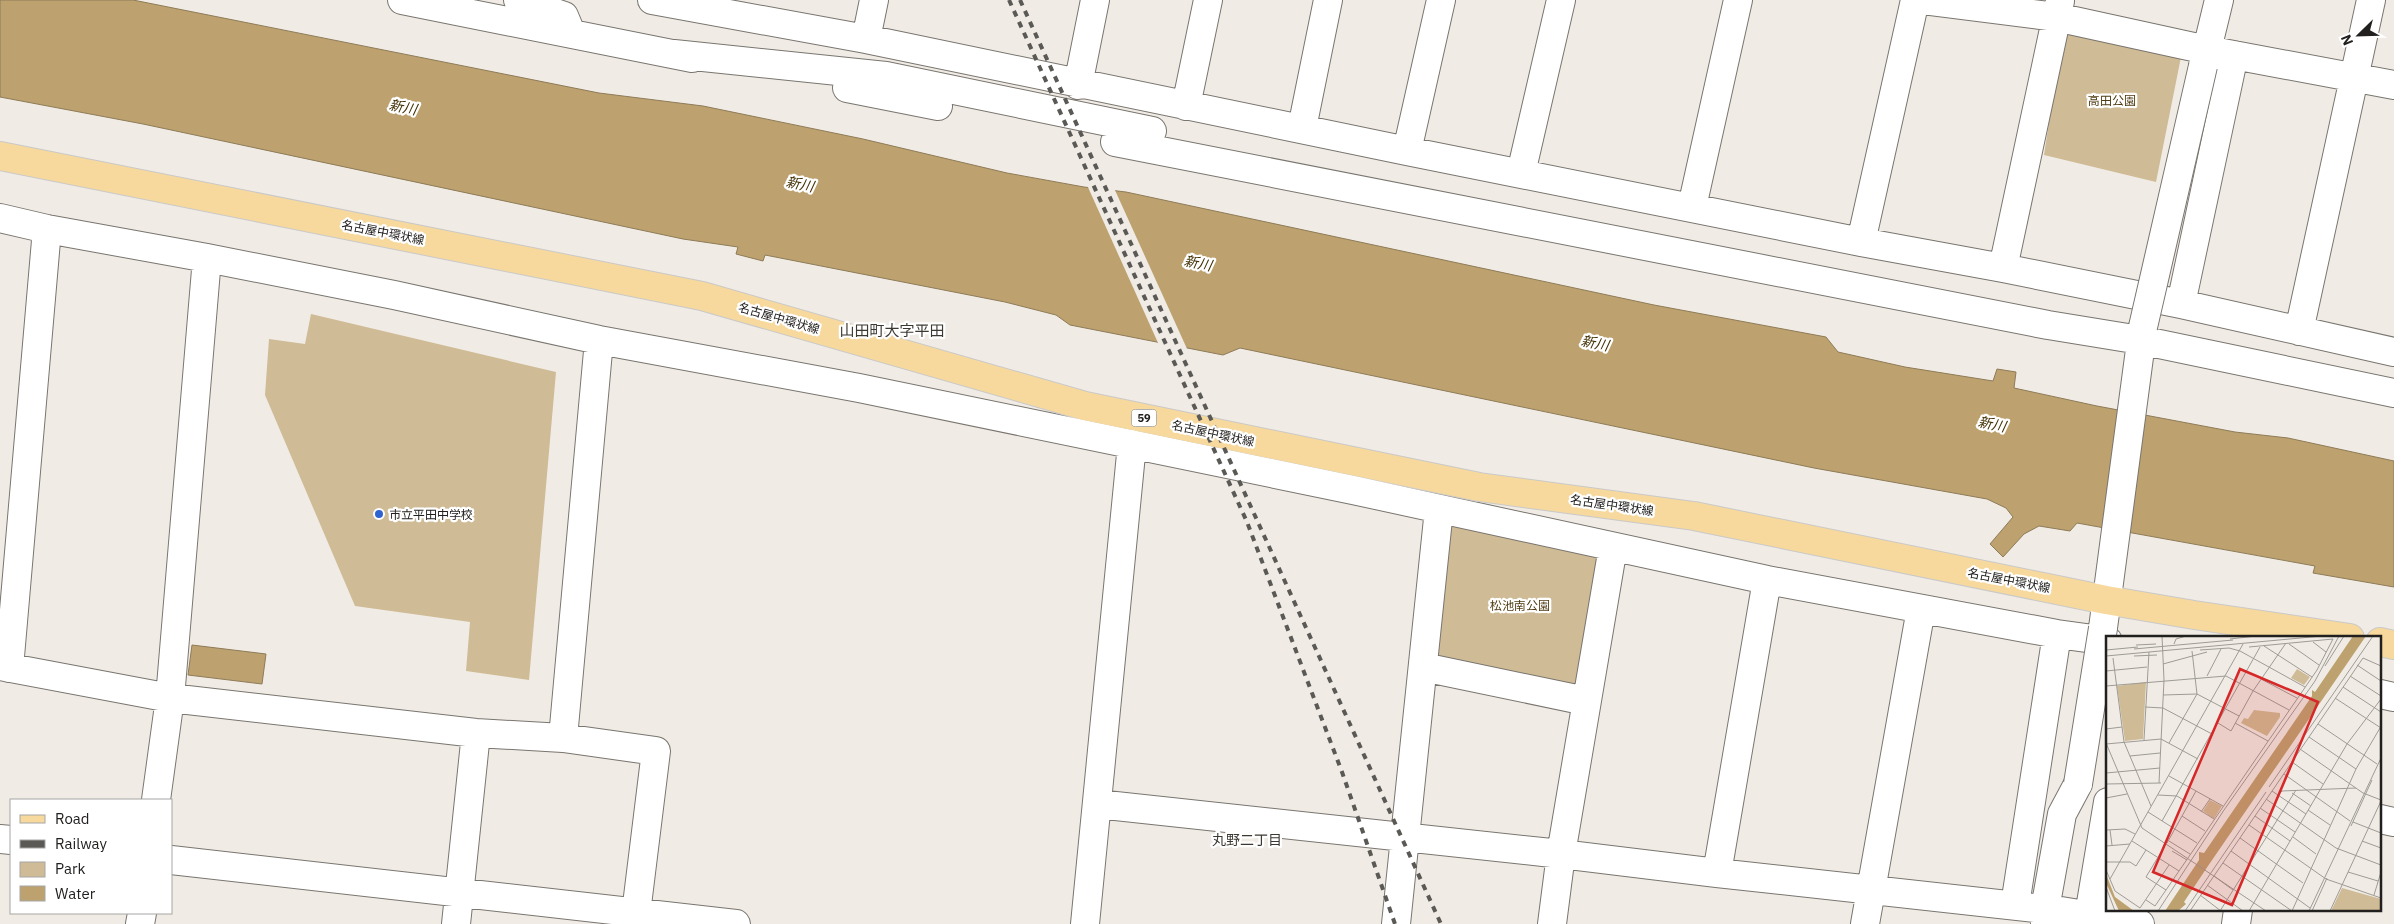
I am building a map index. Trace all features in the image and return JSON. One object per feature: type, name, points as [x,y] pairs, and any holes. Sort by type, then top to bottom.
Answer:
[{"type":"main road","name":"名古屋中環状線","points":[[0,156],[702,296],[1085,406],[1479,487],[1694,516],[2108,591],[2194,616],[2336,636]]},
{"type":"street","points":[[402,0],[1054,130]]},
{"type":"street","points":[[518,0],[564,16],[571,34]]},
{"type":"street","points":[[652,0],[710,6],[1078,85],[1302,128],[1407,151],[1861,242],[2181,304],[2394,352]]},
{"type":"street","points":[[866,39],[874,0]]},
{"type":"street","points":[[1186,106],[1208,0]]},
{"type":"street","points":[[1302,128],[1328,0]]},
{"type":"street","points":[[1407,151],[1441,0]]},
{"type":"street","points":[[1521,173],[1561,0]]},
{"type":"street","points":[[1692,207],[1738,0]]},
{"type":"street","points":[[1861,242],[1915,0]]},
{"type":"street","points":[[1923,0],[2058,9],[2205,58],[2234,55],[2394,85]]},
{"type":"street","points":[[2054,908],[2079,812],[2078,784],[2105,634],[2108,591],[2141,339],[2219,0]]},
{"type":"street","points":[[2299,331],[2371,0]]},
{"type":"street","points":[[1078,85],[1090,1]]},
{"type":"street","points":[[2003,268],[2058,9]]},
{"type":"street","points":[[674,54],[905,80],[1104,120],[1252,153],[1490,216]]},
{"type":"street","points":[[2181,304],[2234,55]]},
{"type":"street","points":[[1115,142],[2048,325],[2141,339],[2394,393]]},
{"type":"street","points":[[0,218],[47,229],[394,295],[598,340],[859,388],[1132,444],[1766,580],[2057,634],[2105,634]]},
{"type":"street","points":[[47,229],[4,667],[170,698],[476,733],[563,738],[656,751],[636,913]]},
{"type":"street","points":[[156,799],[170,698],[207,258]]},
{"type":"street","points":[[563,738],[598,340]]},
{"type":"street","points":[[1085,924],[1132,444]]},
{"type":"street","points":[[1396,924],[1439,509]]},
{"type":"street","points":[[1552,924],[1561,854],[1612,547]]},
{"type":"street","points":[[1718,873],[1766,580]]},
{"type":"street","points":[[1865,924],[1921,609]]},
{"type":"street","points":[[2015,905],[2057,634]]},
{"type":"street","points":[[1423,667],[1586,701]]},
{"type":"street","points":[[456,924],[476,733]]},
{"type":"street","points":[[1097,804],[1561,854],[1718,873],[2054,908],[2140,924]]},
{"type":"street","points":[[2088,915],[2106,813]]},
{"type":"street","points":[[172,860],[736,924]]},
{"type":"green space","name":"高田公園","points":[[2077,30],[2182,52],[2156,182],[2044,155],[2062,39]]},
{"type":"green space","points":[[311,314],[556,372],[529,680],[466,671],[470,622],[355,606],[265,395],[269,339],[305,344]]},
{"type":"green space","name":"松池南公園","points":[[1450,522],[1604,550],[1580,690],[1437,658]]},
{"type":"water","name":"新川","points":[[0,0],[133,0],[599,93],[703,106],[863,139],[1007,173],[1084,187],[1126,192],[1654,305],[1826,337],[1838,352],[1905,367],[1993,381],[1997,369],[2016,372],[2014,388],[2235,432],[2288,438],[2394,461],[2394,587],[2313,573],[2315,566],[2077,523],[2070,531],[2039,526],[2024,534],[2003,557],[1990,544],[2013,517],[2006,508],[1987,499],[1814,468],[1240,348],[1223,355],[1070,325],[1056,315],[1005,302],[765,255],[763,261],[736,254],[738,247],[683,239],[143,124],[0,97]]},
{"type":"water","points":[[192,645],[266,654],[262,684],[188,675]]},
{"type":"pier","points":[[1087,185],[1114,188],[1188,351],[1159,345]]},
{"type":"railway","points":[[1009,0],[1247,522],[1342,772],[1395,924]]},
{"type":"railway","points":[[1020,0],[1441,924]]},
{"type":"place","name":"市立平田中学校","points":[[379,514]]},
{"type":"district","name":"山田町大字平田","points":[[892,330]]},
{"type":"district","name":"丸野二丁目","points":[[1247,840]]}]
